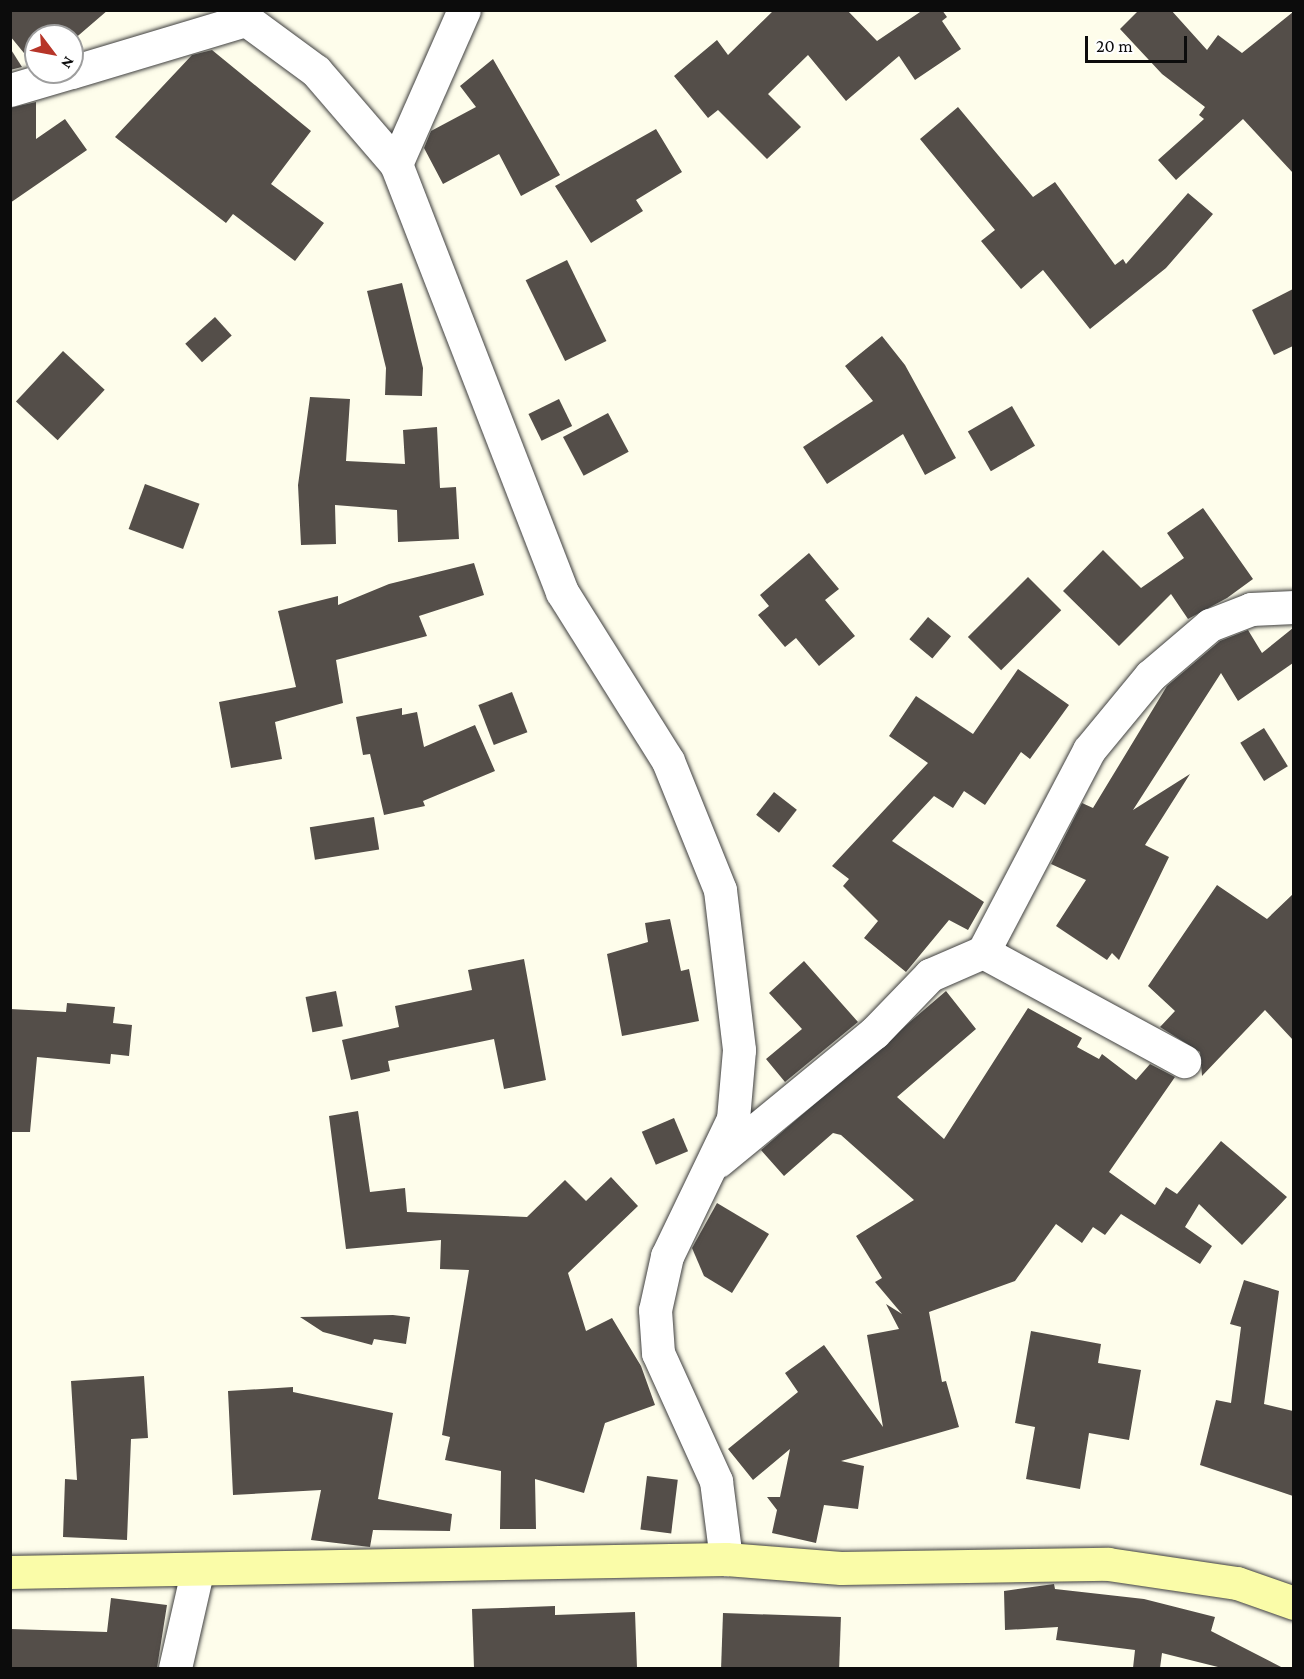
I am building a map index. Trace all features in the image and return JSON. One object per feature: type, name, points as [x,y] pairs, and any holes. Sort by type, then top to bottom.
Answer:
[{"type":"main road","points":[[10,1572],[197,1572],[726,1559],[841,1568],[1108,1564],[1237,1583],[1293,1603]]},
{"type":"street","points":[[396,164],[464,10]]},
{"type":"street","points":[[84,68],[239,15],[316,71],[396,164],[562,592],[668,761],[720,890],[739,1050],[733,1119],[667,1256],[655,1310],[658,1353],[716,1481],[726,1559]]},
{"type":"street","points":[[10,90],[30,84]]},
{"type":"street","points":[[712,1166],[874,1033],[930,975],[983,952],[1089,750],[1150,676],[1210,625],[1251,609],[1293,607]]},
{"type":"street","points":[[983,952],[1184,1061]]},
{"type":"street","points":[[175,1668],[197,1572]]},
{"type":"building","points":[[10,10],[108,10],[84,31],[84,24],[24,24],[24,53],[10,36]]},
{"type":"building","points":[[774,10],[847,10],[877,41],[923,10],[942,10],[947,17],[942,21],[961,49],[915,80],[899,56],[846,101],[808,55],[768,94],[801,127],[767,159],[718,110],[708,118],[674,76],[717,40],[728,55]]},
{"type":"building","points":[[1139,10],[1171,10],[1207,50],[1218,35],[1242,53],[1293,12],[1293,173],[1243,119],[1176,180],[1158,160],[1204,119],[1199,115],[1205,107],[1162,74],[1120,29]]},
{"type":"building","points":[[10,48],[22,67],[10,70]]},
{"type":"building","points":[[212,50],[311,131],[271,184],[324,223],[295,261],[233,214],[226,223],[115,137],[192,55]]},
{"type":"building","points":[[493,59],[560,175],[521,196],[499,154],[443,184],[424,148],[431,131],[476,107],[460,86]]},
{"type":"building","points":[[36,102],[36,139],[65,119],[87,150],[10,203],[10,108]]},
{"type":"building","points":[[958,107],[1033,197],[1055,182],[1115,265],[1123,259],[1126,264],[1188,193],[1213,214],[1166,268],[1090,329],[1043,270],[1021,289],[981,241],[995,230],[920,139]]},
{"type":"building","points":[[656,129],[682,172],[636,200],[643,211],[591,243],[555,186]]},
{"type":"building","points":[[567,260],[606,341],[565,361],[526,280]]},
{"type":"building","points":[[402,283],[423,368],[422,396],[385,395],[386,368],[367,291]]},
{"type":"building","points":[[1293,289],[1293,346],[1274,355],[1252,310]]},
{"type":"building","points":[[215,317],[232,336],[202,362],[185,344]]},
{"type":"building","points":[[882,336],[905,365],[956,458],[925,475],[903,434],[827,484],[803,447],[873,401],[845,366]]},
{"type":"building","points":[[63,351],[105,390],[58,440],[16,401]]},
{"type":"building","points":[[310,397],[350,399],[346,461],[405,464],[403,430],[437,427],[440,488],[456,487],[459,539],[398,542],[397,510],[335,505],[336,544],[301,545],[298,485]]},
{"type":"building","points":[[559,399],[572,426],[542,441],[528,414]]},
{"type":"building","points":[[1012,406],[1035,446],[991,471],[968,432]]},
{"type":"building","points":[[608,413],[629,452],[584,476],[563,437]]},
{"type":"building","points":[[145,484],[200,504],[183,549],[129,529]]},
{"type":"building","points":[[1203,508],[1253,579],[1227,598],[1188,619],[1171,594],[1119,646],[1063,591],[1103,550],[1141,588],[1184,558],[1167,533]]},
{"type":"building","points":[[809,553],[839,589],[825,600],[855,636],[819,666],[796,638],[785,647],[758,615],[769,606],[760,595]]},
{"type":"building","points":[[474,563],[484,595],[419,616],[427,636],[336,660],[343,703],[275,722],[282,759],[231,768],[219,702],[296,687],[278,611],[338,596],[338,605],[389,584]]},
{"type":"building","points":[[1028,577],[1061,610],[1001,670],[968,637]]},
{"type":"building","points":[[928,617],[951,636],[932,658],[909,639]]},
{"type":"building","points":[[1293,628],[1293,663],[1238,701],[1221,673],[1133,810],[1190,774],[1145,845],[1169,857],[1119,960],[1112,953],[1107,960],[1056,926],[1086,880],[1051,864],[1082,803],[1093,808],[1167,686],[1220,641],[1248,630],[1262,653]]},
{"type":"building","points":[[1018,669],[1069,705],[1030,759],[1021,752],[985,805],[964,791],[953,808],[934,796],[892,841],[984,902],[968,930],[949,920],[906,972],[864,938],[878,921],[843,886],[849,879],[832,866],[928,763],[889,736],[916,696],[973,734]]},
{"type":"building","points":[[512,692],[527,732],[494,745],[478,705]]},
{"type":"building","points":[[402,708],[402,715],[417,712],[424,747],[475,725],[495,771],[423,801],[425,806],[384,815],[370,754],[363,755],[356,717]]},
{"type":"building","points":[[1264,728],[1288,766],[1264,781],[1240,743]]},
{"type":"building","points":[[774,792],[797,810],[779,833],[756,815]]},
{"type":"building","points":[[374,817],[379,850],[315,860],[310,827]]},
{"type":"building","points":[[1217,885],[1267,919],[1293,894],[1293,1040],[1265,1010],[1202,1076],[1200,1052],[1160,1027],[1175,1011],[1148,986]]},
{"type":"building","points":[[670,919],[681,971],[689,969],[699,1021],[622,1036],[607,954],[648,942],[645,923]]},
{"type":"building","points":[[524,959],[546,1080],[504,1089],[494,1039],[388,1061],[390,1071],[351,1080],[342,1040],[399,1027],[395,1006],[472,990],[468,970]]},
{"type":"building","points":[[804,961],[858,1022],[785,1082],[766,1059],[802,1029],[769,993]]},
{"type":"building","points":[[336,991],[343,1026],[312,1032],[306,997]]},
{"type":"building","points":[[946,991],[976,1029],[897,1097],[944,1139],[1028,1008],[1082,1038],[1077,1047],[1099,1059],[1102,1054],[1136,1080],[1150,1064],[1175,1077],[1109,1172],[1155,1205],[1166,1187],[1177,1194],[1221,1141],[1287,1197],[1242,1245],[1199,1204],[1185,1227],[1212,1246],[1200,1264],[1121,1214],[1105,1235],[1093,1227],[1082,1243],[1056,1224],[1015,1281],[929,1312],[942,1382],[946,1381],[959,1427],[841,1461],[864,1466],[858,1509],[824,1505],[816,1543],[772,1533],[777,1510],[767,1497],[780,1497],[790,1449],[753,1480],[728,1449],[798,1392],[785,1373],[824,1345],[883,1427],[867,1335],[899,1329],[886,1304],[902,1314],[875,1282],[882,1278],[856,1236],[914,1200],[841,1135],[833,1133],[784,1176],[761,1150]]},
{"type":"building","points":[[67,1003],[115,1007],[113,1023],[132,1025],[129,1056],[111,1054],[110,1064],[37,1057],[30,1132],[10,1132],[10,1009],[66,1012]]},
{"type":"building","points":[[358,1111],[370,1192],[405,1188],[407,1212],[527,1217],[565,1180],[586,1201],[611,1177],[638,1206],[568,1273],[586,1331],[612,1318],[641,1366],[655,1405],[605,1423],[584,1493],[535,1479],[536,1529],[500,1529],[501,1471],[445,1460],[450,1437],[442,1435],[469,1270],[440,1269],[441,1240],[346,1249],[329,1116]]},
{"type":"building","points":[[674,1118],[688,1151],[656,1165],[642,1132]]},
{"type":"building","points":[[717,1203],[769,1234],[732,1293],[704,1276],[692,1248]]},
{"type":"building","points":[[1244,1280],[1279,1291],[1264,1404],[1293,1411],[1293,1496],[1200,1465],[1216,1400],[1231,1403],[1241,1327],[1230,1324]]},
{"type":"building","points":[[393,1315],[410,1317],[406,1344],[374,1339],[372,1345],[323,1332],[300,1317]]},
{"type":"building","points":[[1031,1331],[1101,1344],[1098,1363],[1141,1370],[1129,1440],[1089,1433],[1080,1489],[1026,1479],[1035,1427],[1015,1423]]},
{"type":"building","points":[[144,1376],[148,1438],[131,1439],[127,1540],[63,1537],[65,1479],[77,1480],[71,1381]]},
{"type":"building","points":[[293,1387],[293,1392],[393,1413],[378,1499],[452,1514],[450,1531],[373,1530],[370,1547],[311,1540],[321,1490],[233,1495],[228,1391]]},
{"type":"building","points":[[647,1476],[678,1480],[671,1533],[640,1530]]},
{"type":"building","points":[[1054,1584],[1055,1589],[1144,1599],[1215,1617],[1211,1631],[1283,1668],[1222,1668],[1162,1653],[1160,1668],[1133,1668],[1135,1650],[1056,1640],[1058,1627],[1005,1630],[1004,1591]]},
{"type":"building","points":[[111,1598],[167,1605],[157,1668],[10,1668],[10,1629],[107,1632]]},
{"type":"building","points":[[555,1606],[555,1615],[635,1612],[637,1668],[474,1668],[472,1609]]},
{"type":"building","points":[[723,1613],[841,1617],[839,1668],[721,1668]]}]
